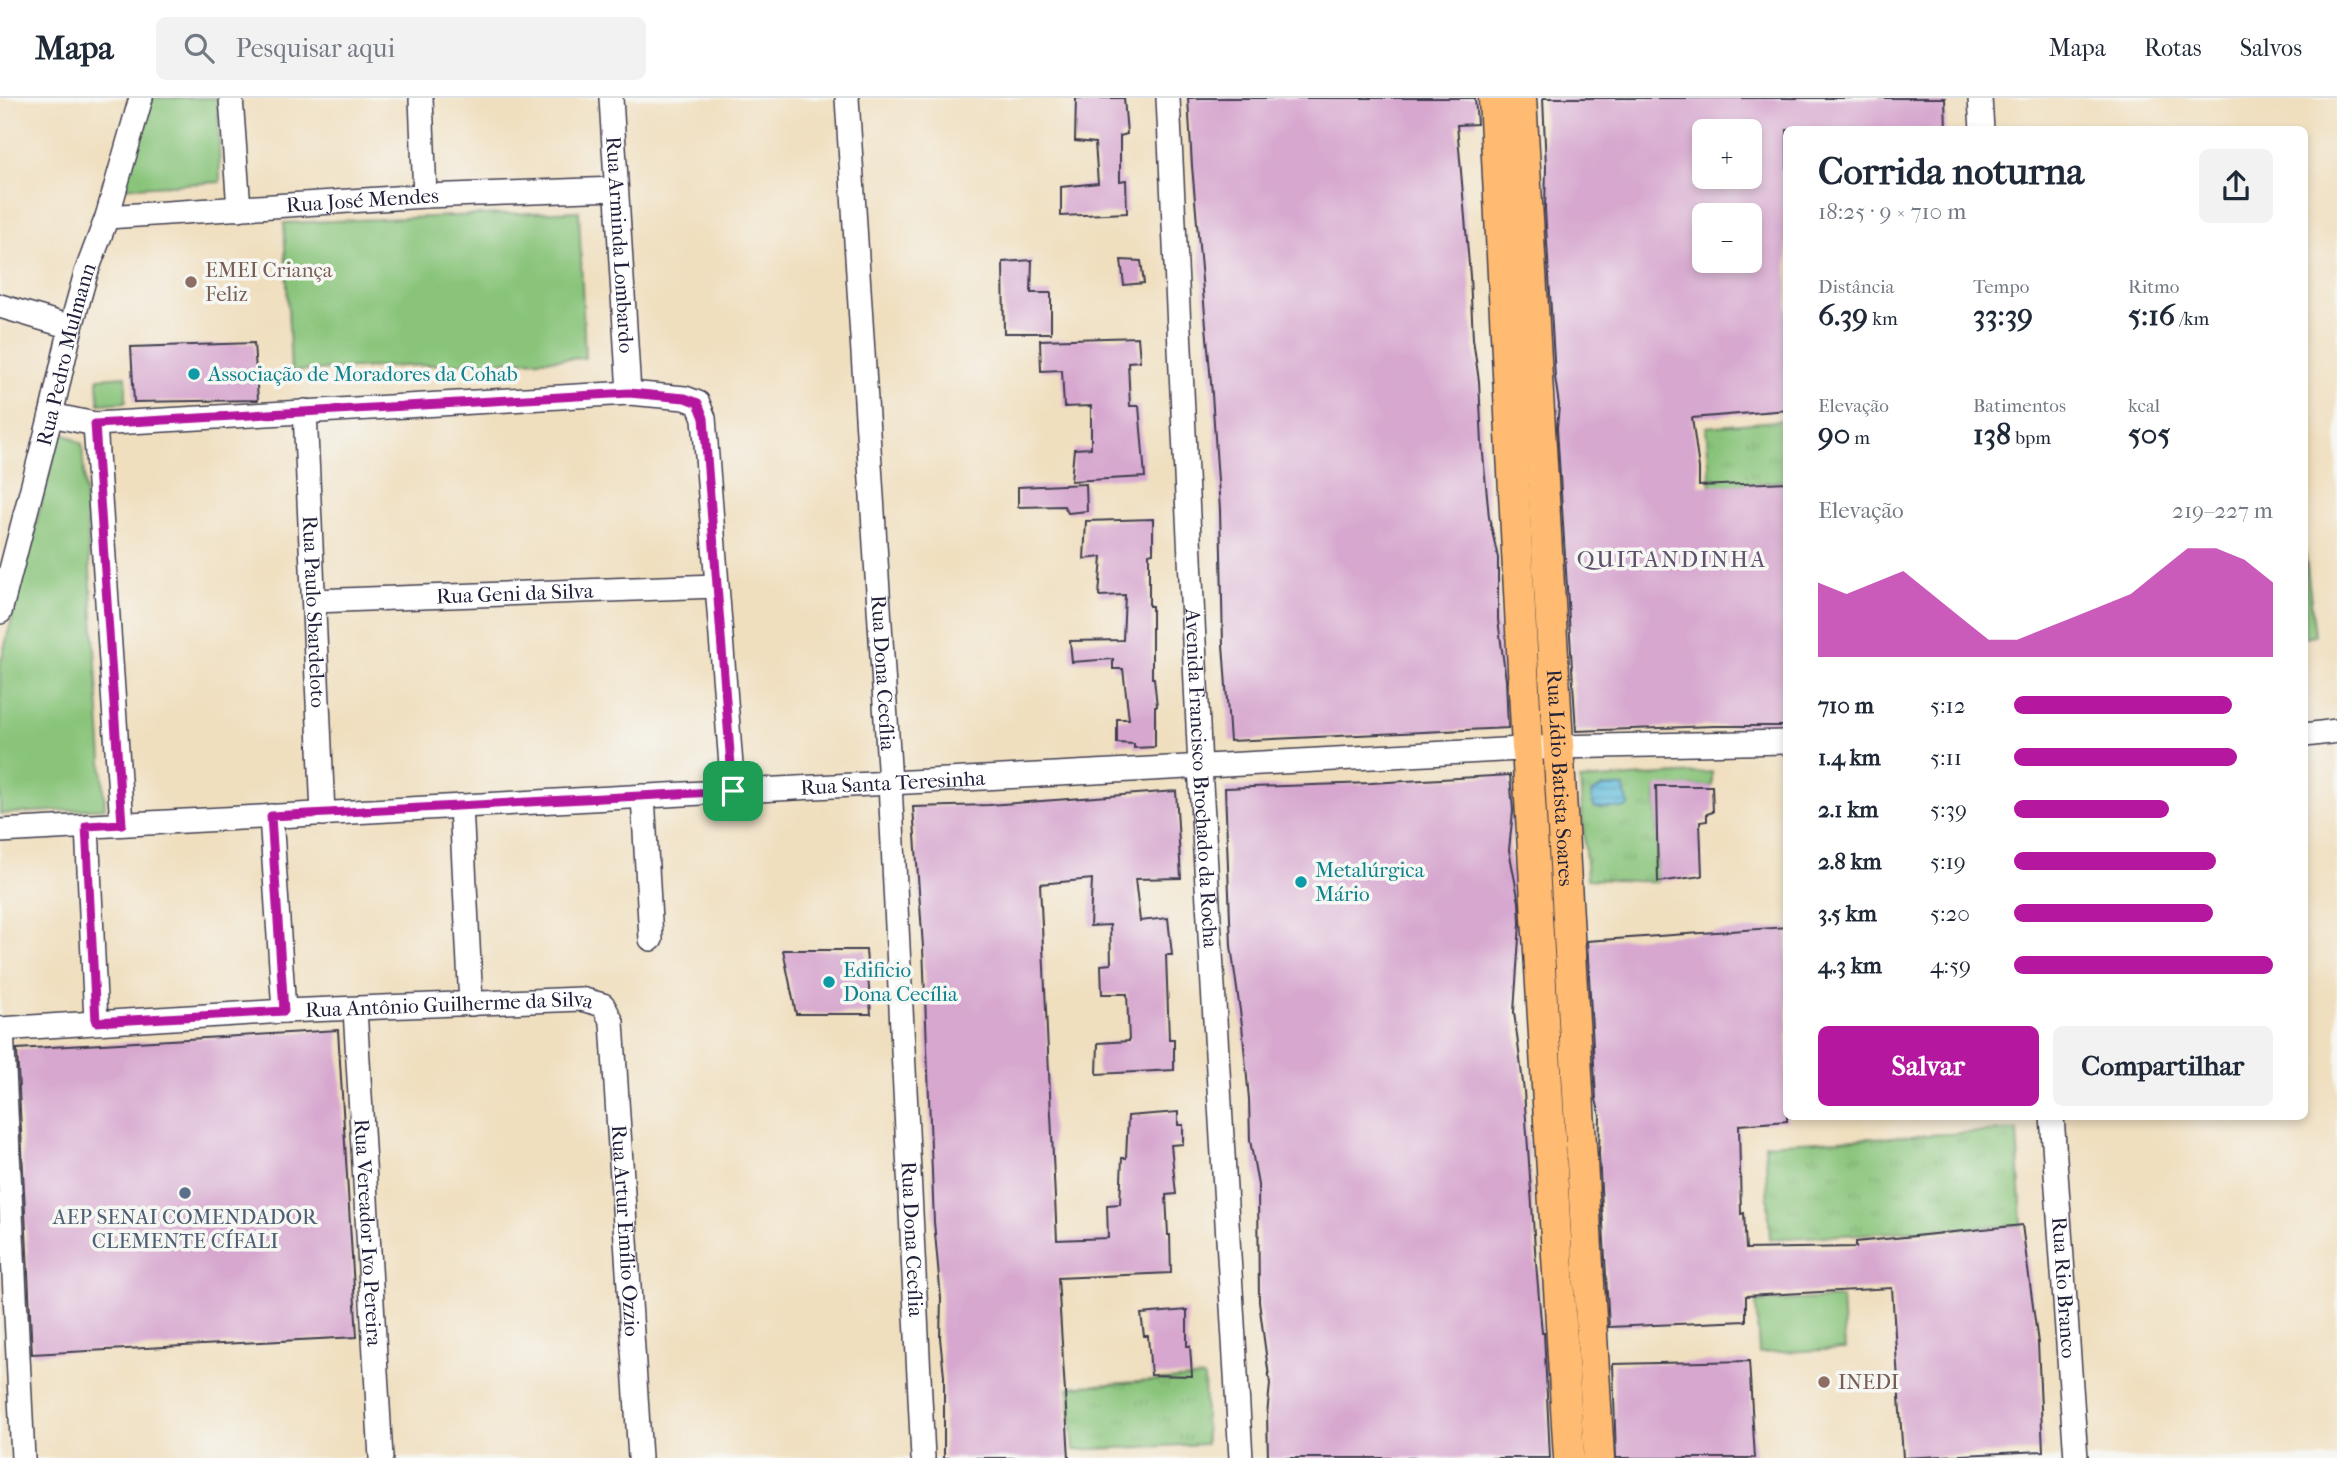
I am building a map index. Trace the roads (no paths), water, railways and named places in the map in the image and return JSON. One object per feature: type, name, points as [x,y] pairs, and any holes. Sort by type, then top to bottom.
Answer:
[{"type":"main road","name":"Rua Lídio Batista Soares","points":[[1494,98],[1510,150],[1542,465],[1599,1458]]},
{"type":"main road","name":"Rua Lídio Batista Soares","points":[[1521,98],[1510,150],[1512,468],[1569,1458]]},
{"type":"main road","points":[[1512,468],[1542,465]]},
{"type":"main road","points":[[1543,1017],[1573,1017]]},
{"type":"main road","points":[[1549,1116],[1579,1115]]},
{"type":"main road","points":[[1561,1323],[1591,1321]]},
{"type":"street","name":"Rua Pedro Mulmann","points":[[0,612],[71,327],[86,273],[107,217],[141,98]]},
{"type":"street","points":[[231,98],[239,209]]},
{"type":"street","points":[[421,98],[425,196]]},
{"type":"street","name":"Rua Arminda Lombardo","points":[[611,98],[629,393]]},
{"type":"street","name":"Rua Dona Cecília","points":[[847,98],[890,783],[923,1458]]},
{"type":"street","name":"Avenida Francisco Brochado da Rocha","points":[[1168,98],[1200,768],[1241,1458]]},
{"type":"street","points":[[1980,98],[1982,126]]},
{"type":"street","name":"Rua José Mendes","points":[[107,217],[425,196],[616,189]]},
{"type":"street","points":[[0,306],[71,327]]},
{"type":"street","points":[[51,415],[95,424],[629,393],[685,398],[698,403],[704,418],[733,791]]},
{"type":"street","name":"Rua Paulo Sbardeloto","points":[[305,411],[323,814]]},
{"type":"street","points":[[95,424],[122,824]]},
{"type":"street","name":"Rua Geni da Silva","points":[[314,601],[716,586]]},
{"type":"street","points":[[2308,735],[2337,731]]},
{"type":"street","name":"Rua Santa Teresinha","points":[[0,831],[1200,768],[1527,748],[1783,742]]},
{"type":"street","points":[[643,796],[651,939]]},
{"type":"street","points":[[461,806],[471,1004]]},
{"type":"street","points":[[271,816],[284,1011]]},
{"type":"street","points":[[86,826],[96,1022]]},
{"type":"street","name":"Rua Antônio Guilherme da Silva","points":[[1,1029],[284,1011],[581,999],[603,1005]]},
{"type":"street","name":"Rua Artur Emílio Ozzio","points":[[603,1005],[612,1022],[640,1458]]},
{"type":"street","name":"Rua Vereador Ivo Pereira","points":[[355,1009],[381,1458]]},
{"type":"street","points":[[1,1029],[23,1458]]},
{"type":"street","name":"Rua Rio Branco","points":[[2052,1120],[2076,1458]]},
{"type":"water","points":[[1603,787],[1623,787],[1629,805],[1626,808],[1595,808],[1591,793]]},
{"type":"place","name":"EMEI Criança Feliz","points":[[191,282]]},
{"type":"place","name":"Associação de Moradores da Cohab","points":[[194,374]]},
{"type":"place","name":"Metalúrgica Mário","points":[[1301,882]]},
{"type":"place","name":"Edificio Dona Cecília","points":[[829,982]]},
{"type":"place","name":"AEP SENAI COMENDADOR CLEMENTE CÍFALI","points":[[185,1193]]},
{"type":"place","name":"INEDI","points":[[1824,1382]]},
{"type":"district","name":"QUITANDINHA","points":[[1672,559]]}]
